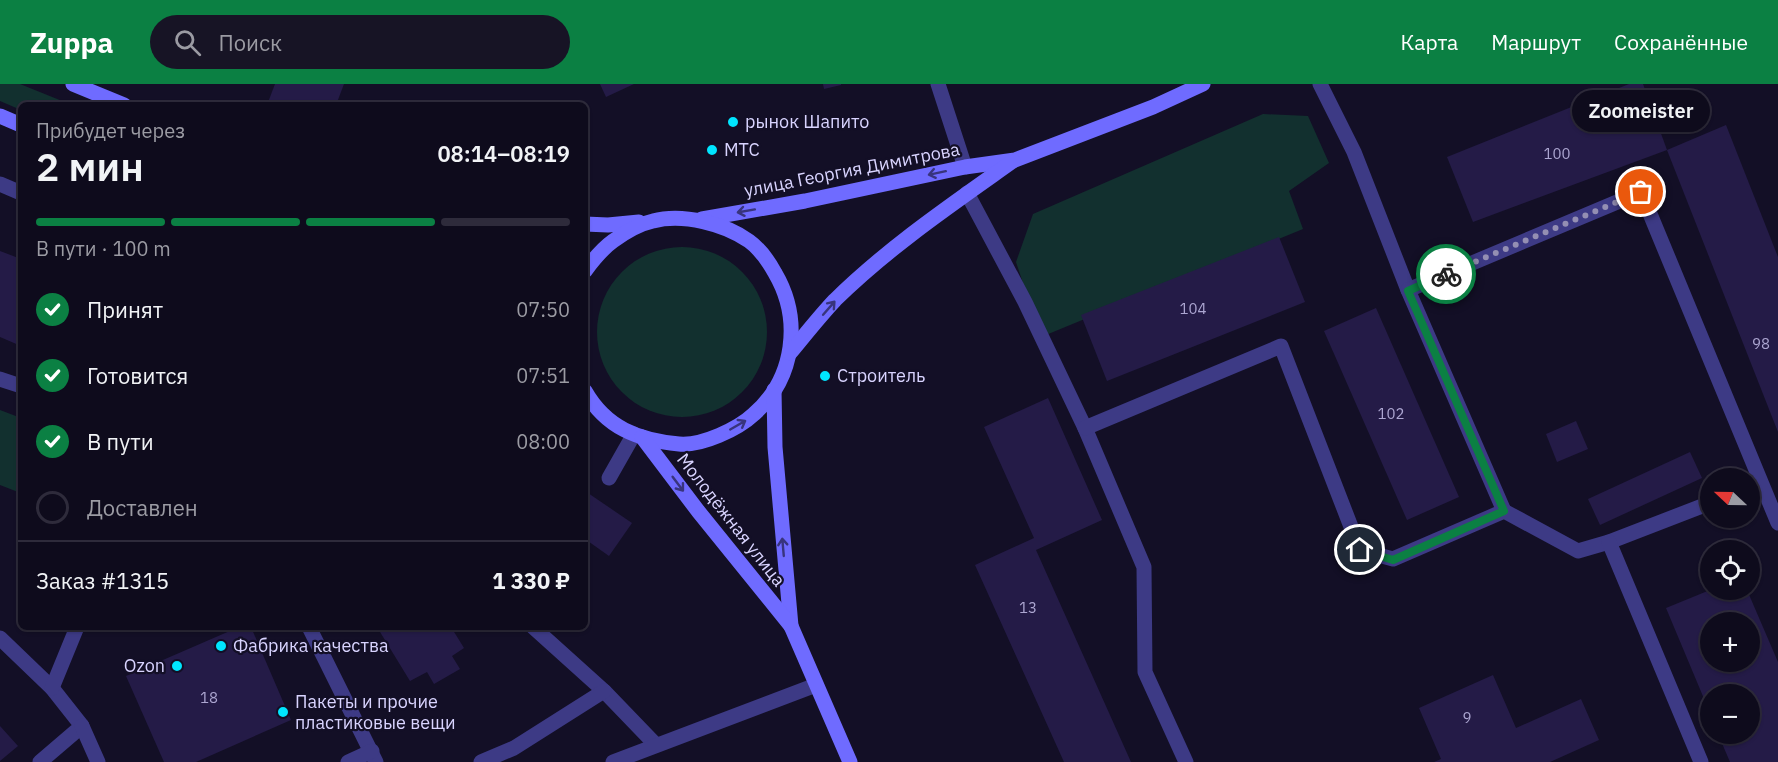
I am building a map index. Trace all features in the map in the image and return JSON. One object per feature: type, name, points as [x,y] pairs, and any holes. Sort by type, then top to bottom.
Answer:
[{"type":"main road","points":[[73,84],[117,102]]},
{"type":"main road","name":"улица Георгия Димитрова","points":[[696,220],[805,201],[965,167],[1015,159],[1153,107],[1203,84]]},
{"type":"main road","points":[[0,116],[18,124]]},
{"type":"main road","name":"улица Георгия Димитрова","points":[[790,353],[835,301],[886,254],[924,223],[1015,159]]},
{"type":"main road","points":[[588,268],[611,243],[633,229],[654,220]]},
{"type":"main road","points":[[588,224],[696,220],[718,226],[750,242],[772,267],[784,287],[792,326],[790,353],[774,390],[761,408],[735,429],[686,444],[638,436],[618,427],[588,407]]},
{"type":"main road","name":"Молодёжная улица","points":[[774,390],[775,447],[791,626]]},
{"type":"main road","points":[[588,396],[601,415]]},
{"type":"main road","name":"Молодёжная улица","points":[[638,436],[791,626],[850,762]]},
{"type":"lane","points":[[938,84],[965,167]]},
{"type":"lane","points":[[1320,84],[1354,152],[1408,291],[1504,511],[1578,551],[1609,542],[1700,507]]},
{"type":"lane","points":[[0,184],[18,192]]},
{"type":"lane","points":[[1408,291],[1641,192],[1748,468]]},
{"type":"lane","points":[[967,193],[1025,302],[1085,428],[1144,567],[1145,672],[1186,762]]},
{"type":"lane","points":[[1085,428],[1281,346],[1360,550],[1393,560],[1504,511]]},
{"type":"lane","points":[[0,379],[18,385]]},
{"type":"lane","points":[[609,478],[638,436]]},
{"type":"lane","points":[[1760,493],[1778,523]]},
{"type":"lane","points":[[1609,542],[1701,762]]},
{"type":"lane","points":[[52,688],[76,630]]},
{"type":"lane","points":[[311,630],[374,756],[348,762]]},
{"type":"lane","points":[[536,630],[604,691],[656,745]]},
{"type":"lane","points":[[0,638],[52,688],[82,726],[98,762]]},
{"type":"lane","points":[[613,762],[816,685]]},
{"type":"lane","points":[[481,762],[514,748],[604,691]]},
{"type":"lane","points":[[40,762],[82,726]]},
{"type":"green space","points":[[0,84],[20,84],[65,102],[18,102],[18,109],[0,101]]},
{"type":"green space","points":[[1263,114],[1308,116],[1329,163],[1289,191],[1303,229],[1041,337],[1016,262],[1033,214]]},
{"type":"green space","points":[[682,247],[699,248],[715,253],[742,272],[761,299],[766,315],[766,349],[761,365],[742,392],[715,411],[699,416],[682,417],[665,416],[649,411],[622,392],[603,365],[598,349],[597,332],[598,315],[603,299],[622,272],[649,253],[665,248]]},
{"type":"green space","points":[[0,410],[18,417],[18,492],[0,485]]},
{"type":"building","points":[[275,84],[344,84],[337,102],[268,102]]},
{"type":"building","points":[[600,84],[634,84],[606,97]]},
{"type":"building","points":[[823,84],[841,84],[841,85],[824,89]]},
{"type":"building","points":[[1629,84],[1643,84],[1667,150],[1473,222],[1447,157]]},
{"type":"building","points":[[1726,125],[1778,257],[1778,432],[1667,150]]},
{"type":"building","points":[[1279,237],[1305,302],[1107,381],[1081,315]]},
{"type":"building","points":[[0,251],[18,258],[18,345],[0,337]]},
{"type":"building","points":[[1376,308],[1459,497],[1407,520],[1324,331]]},
{"type":"building","points":[[1048,398],[1102,520],[1036,550],[1131,762],[1064,762],[975,565],[1034,538],[984,427]]},
{"type":"building","points":[[1576,421],[1588,449],[1557,462],[1546,434]]},
{"type":"building","points":[[1690,452],[1700,474],[1700,479],[1600,525],[1588,499]]},
{"type":"building","points":[[588,493],[632,523],[609,556],[588,541]]},
{"type":"building","points":[[1700,594],[1700,600],[1751,600],[1756,612],[1700,612],[1700,672],[1760,672],[1760,620],[1778,662],[1778,762],[1730,762],[1722,744],[1760,744],[1760,684],[1700,684],[1700,689],[1666,608]]},
{"type":"building","points":[[232,630],[252,630],[291,720],[196,762],[164,762],[126,676]]},
{"type":"building","points":[[379,630],[453,630],[464,648],[452,656],[460,669],[434,684],[427,672],[410,681]]},
{"type":"building","points":[[1493,675],[1516,728],[1581,699],[1599,740],[1550,762],[1434,762],[1441,759],[1419,708]]},
{"type":"building","points":[[0,726],[18,746],[0,761]]},
{"type":"way so far","points":[[1446,274],[1641,192]]},
{"type":"place","name":"рынок Шапито","points":[[733,122]]},
{"type":"place","name":"МТС","points":[[712,150]]},
{"type":"place","name":"Zoomeister","points":[[1641,192]]},
{"type":"place","name":"Строитель","points":[[825,376]]},
{"type":"place","name":"Фабрика качества","points":[[221,646]]},
{"type":"place","name":"Ozon","points":[[177,666]]},
{"type":"place","name":"Пакеты и прочие пластиковые вещи","points":[[283,712]]},
{"type":"route","points":[[1360,550],[1393,560],[1504,511],[1408,291],[1446,274]]}]
